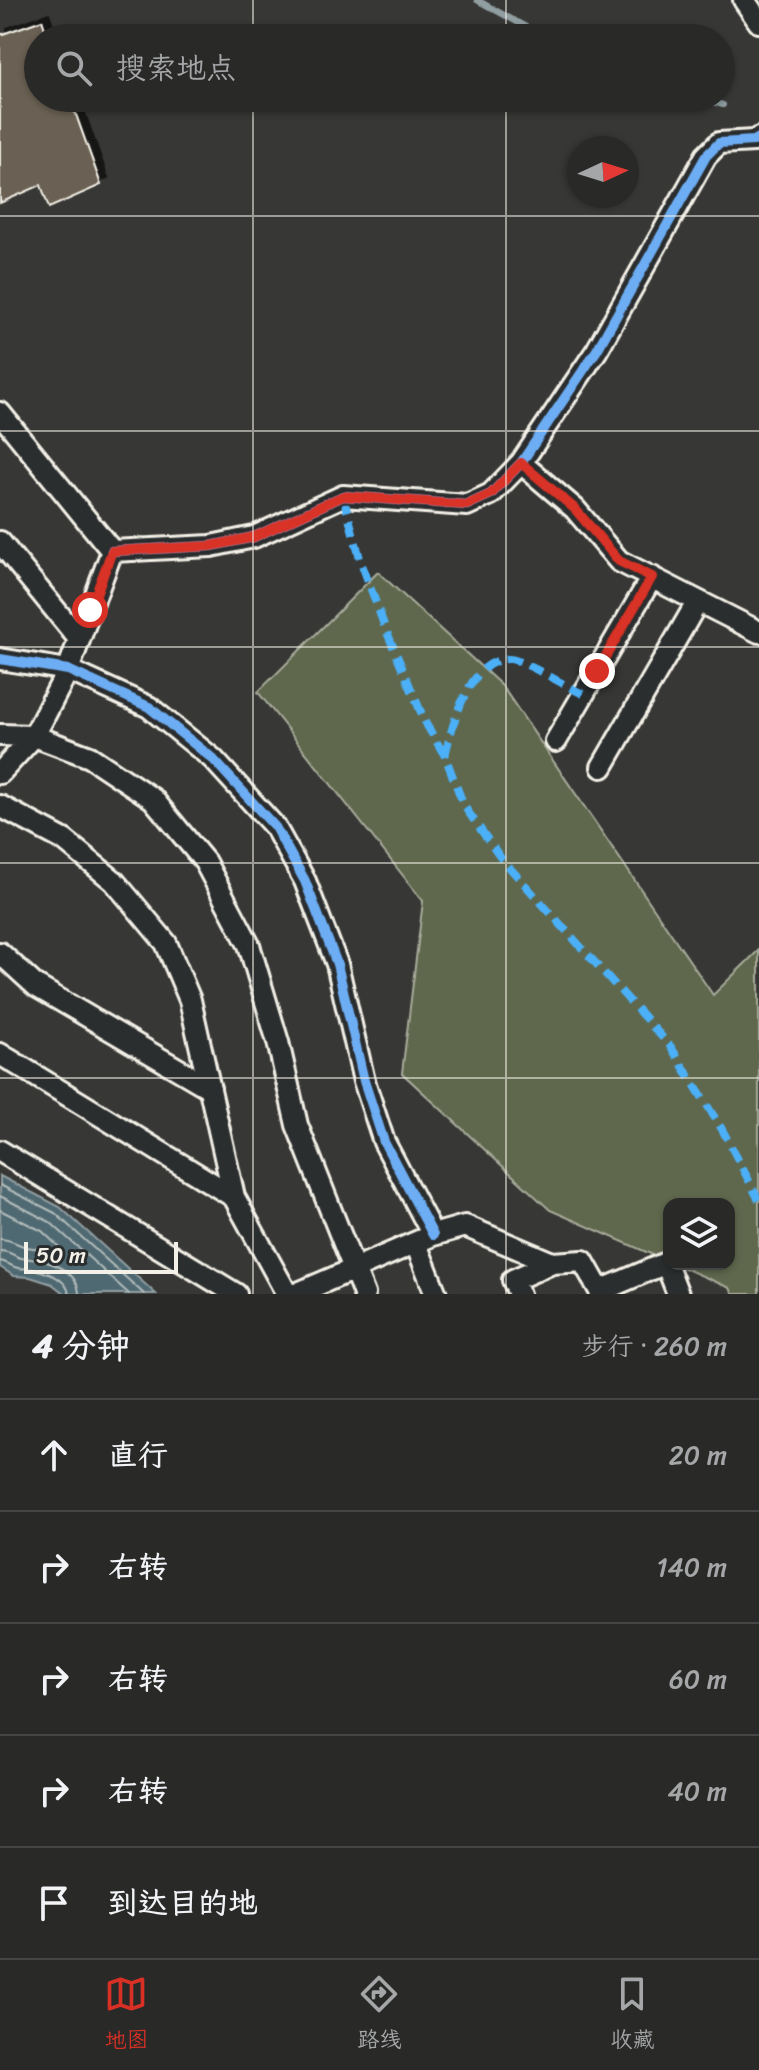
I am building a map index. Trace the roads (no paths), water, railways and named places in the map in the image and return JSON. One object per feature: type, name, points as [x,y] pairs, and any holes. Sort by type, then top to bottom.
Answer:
[{"type":"street","points":[[744,0],[759,22]]},
{"type":"street","points":[[112,551],[211,546],[254,537],[343,496],[467,505],[491,494],[521,463],[597,350],[706,156],[719,143],[759,138]]},
{"type":"street","points":[[0,413],[112,551]]},
{"type":"street","points":[[521,463],[575,509],[619,561],[759,632]]},
{"type":"street","points":[[0,542],[79,639]]},
{"type":"street","points":[[0,773],[34,736],[68,670],[112,551]]},
{"type":"street","points":[[556,741],[652,577]]},
{"type":"street","points":[[602,767],[698,601]]},
{"type":"street","points":[[0,659],[68,670],[149,707],[213,759],[275,827],[305,881],[337,964],[364,1081],[384,1142],[424,1239],[436,1294]]},
{"type":"street","points":[[0,735],[34,736],[90,757],[153,799],[205,862],[249,945],[278,1042],[297,1125],[364,1294]]},
{"type":"street","points":[[0,806],[64,840],[94,864],[114,881],[166,943],[190,1000],[234,1197],[287,1294]]},
{"type":"street","points":[[0,953],[36,986],[210,1088]]},
{"type":"street","points":[[0,1054],[234,1197]]},
{"type":"street","points":[[0,1151],[236,1294]]},
{"type":"street","points":[[296,1294],[424,1239],[465,1226],[552,1263]]},
{"type":"street","points":[[519,1294],[513,1280],[552,1263],[583,1261],[600,1293],[666,1263],[678,1294]]},
{"type":"water","points":[[0,1176],[60,1207],[156,1294],[65,1294],[52,1284],[14,1276],[0,1267]]},
{"type":"waterway","points":[[477,0],[521,24]]}]
